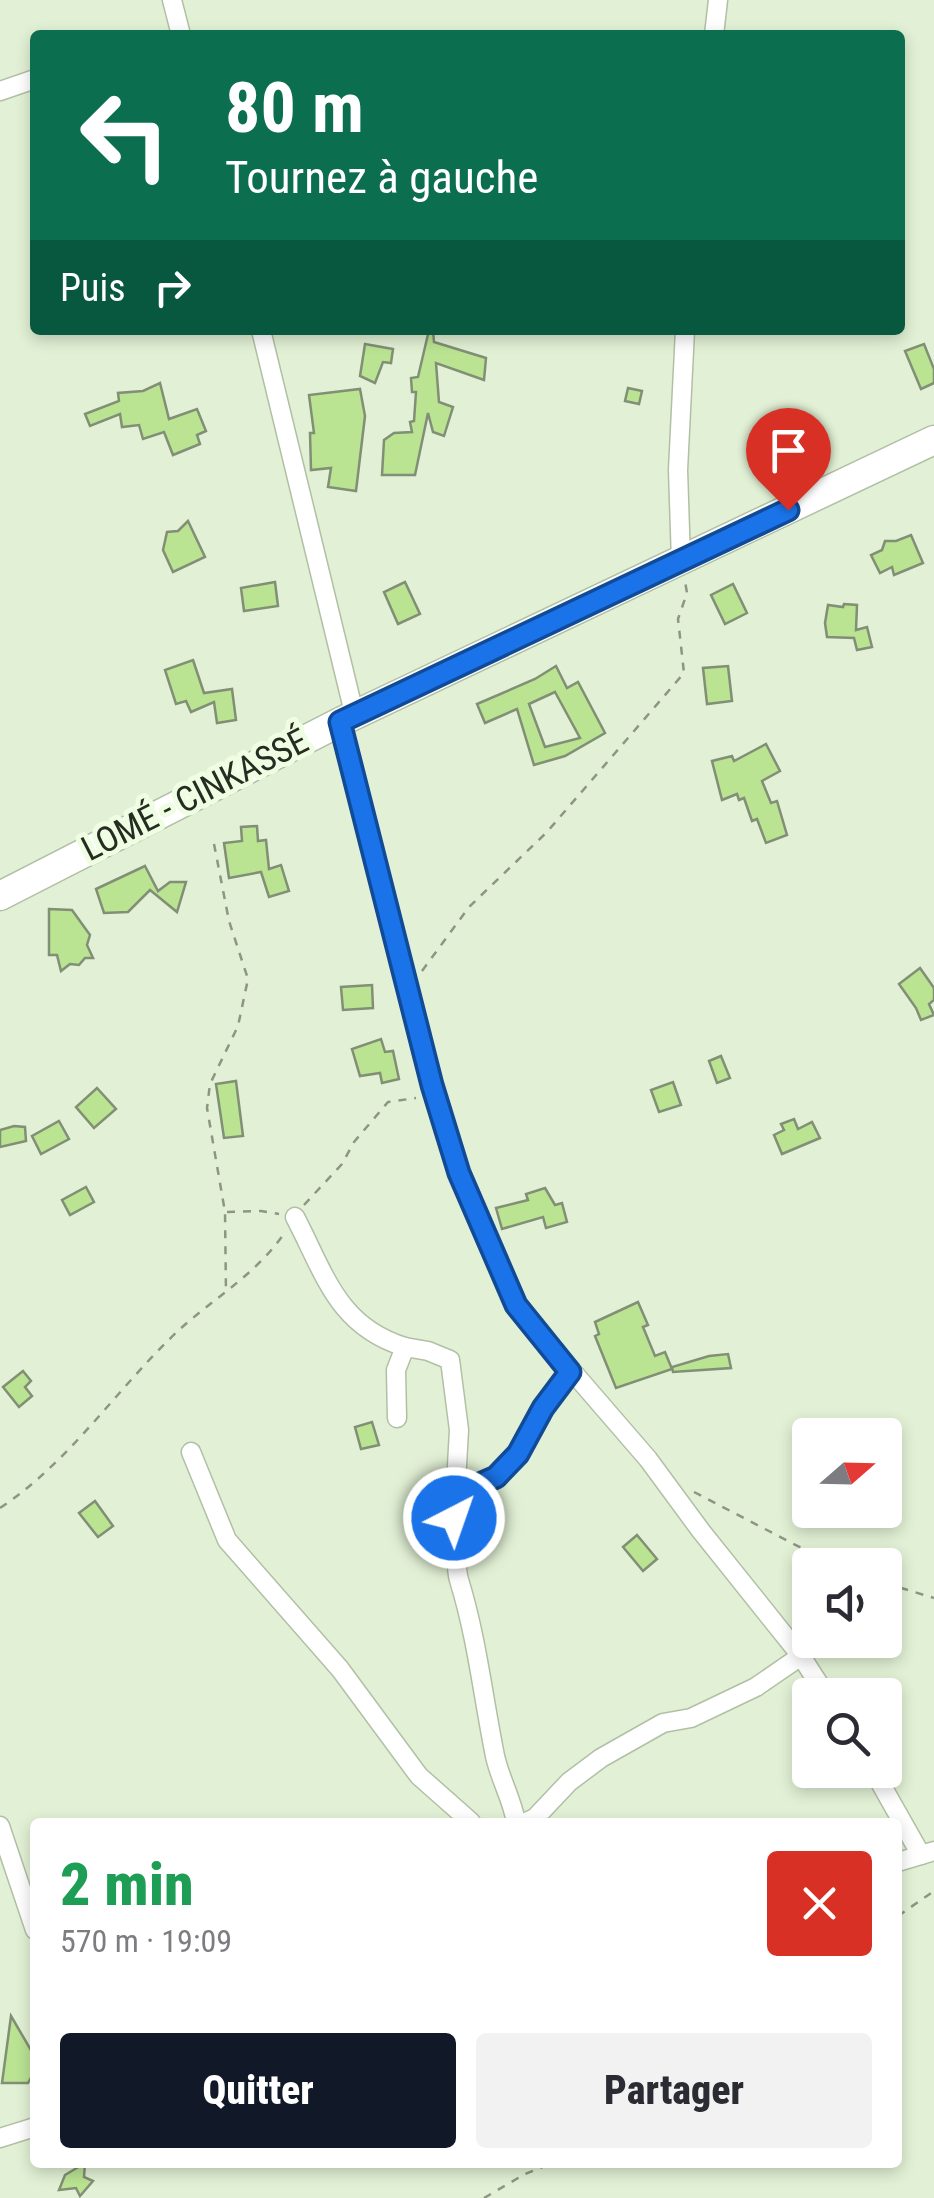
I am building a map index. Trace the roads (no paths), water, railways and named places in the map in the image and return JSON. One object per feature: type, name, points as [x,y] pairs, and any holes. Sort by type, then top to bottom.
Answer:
[{"type":"highway","name":"LOMÉ - CINKASSÉ","points":[[0,896],[348,720],[934,440]]},
{"type":"street","points":[[172,0],[179,30]]},
{"type":"street","points":[[715,30],[718,0]]},
{"type":"street","points":[[0,91],[30,81]]},
{"type":"street","points":[[261,335],[408,994],[459,1173],[516,1305],[648,1458],[700,1531],[792,1645]]},
{"type":"street","points":[[681,561],[678,470],[685,335]]},
{"type":"street","points":[[295,1217],[328,1287],[360,1325],[378,1339],[428,1350],[450,1360],[459,1430],[456,1561],[477,1645],[496,1759],[515,1818]]},
{"type":"street","points":[[396,1418],[396,1370],[405,1347]]},
{"type":"street","points":[[454,1518],[480,1484],[496,1477],[518,1454],[543,1408],[570,1372]]},
{"type":"street","points":[[191,1452],[226,1540],[340,1670],[419,1776],[466,1818]]},
{"type":"street","points":[[535,1818],[569,1782],[601,1758],[663,1723],[690,1718],[756,1687],[798,1658]]},
{"type":"street","points":[[885,1788],[927,1853],[902,1861]]},
{"type":"street","points":[[0,1826],[30,1915]]},
{"type":"street","points":[[0,2138],[30,2129]]}]
